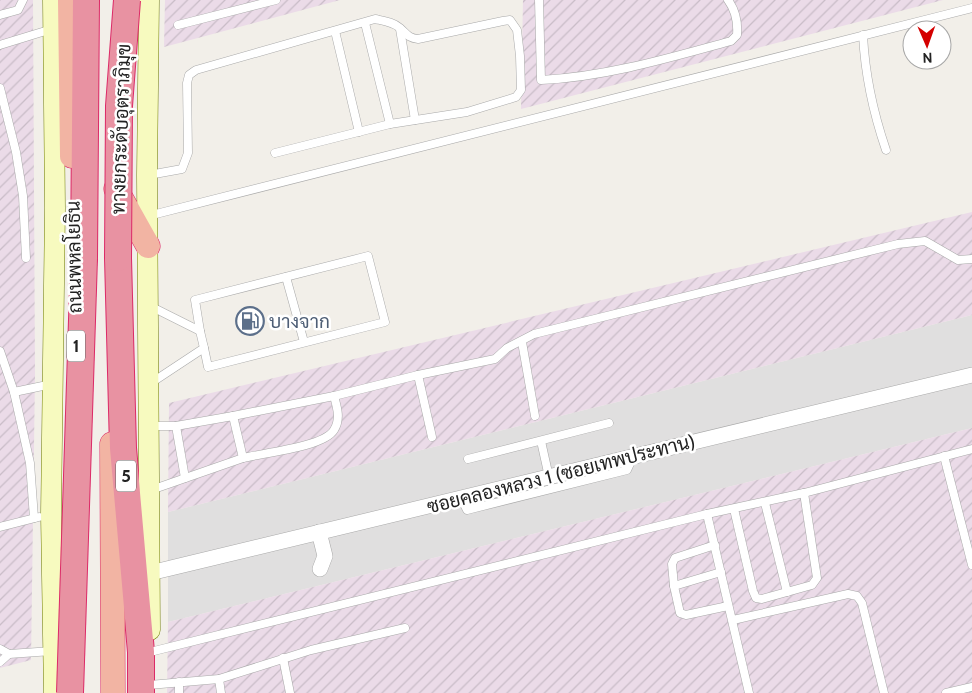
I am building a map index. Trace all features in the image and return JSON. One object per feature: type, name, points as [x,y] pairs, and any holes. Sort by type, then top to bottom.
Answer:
[{"type":"highway","name":"ถนนพหลโยธิน","points":[[70,0],[81,693]]},
{"type":"highway","name":"ทางยกระดับอุตราภิมุข","points":[[70,693],[84,258],[86,0]]},
{"type":"highway","name":"ถนนพหลโยธิน","points":[[113,693],[111,181],[114,0]]},
{"type":"highway","name":"ทางยกระดับอุตราภิมุข","points":[[127,0],[118,106],[118,258],[123,448],[140,643],[147,690]]},
{"type":"highway","points":[[111,181],[148,246]]},
{"type":"main road","name":"ถนนพหลโยธิน","points":[[53,0],[55,208],[52,384],[43,516],[54,651],[54,693]]},
{"type":"main road","points":[[147,690],[150,652],[147,175],[149,0]]},
{"type":"street","name":"ซอยคลองหลวง 1 (ซอยเทพประทาน)","points":[[150,573],[972,375]]},
{"type":"street","points":[[319,532],[325,556],[320,570]]},
{"type":"lane","points":[[0,15],[18,10],[23,0]]},
{"type":"lane","points":[[178,25],[276,0]]},
{"type":"lane","points":[[539,0],[541,80],[561,79],[668,59],[731,41],[737,35],[737,28],[735,10],[728,0]]},
{"type":"lane","points":[[148,216],[972,8]]},
{"type":"lane","points":[[147,175],[182,169],[188,153],[187,82],[189,75],[196,70],[375,20],[388,21],[400,27],[406,35],[418,38],[510,20],[517,30],[521,79],[520,90],[516,97],[467,112],[390,124],[275,153]]},
{"type":"lane","points":[[365,23],[390,124]]},
{"type":"lane","points":[[400,27],[415,120]]},
{"type":"lane","points":[[0,45],[54,28]]},
{"type":"lane","points":[[335,31],[359,132]]},
{"type":"lane","points":[[863,35],[865,69],[875,119],[886,150]]},
{"type":"lane","points":[[0,88],[23,196],[26,258]]},
{"type":"lane","points":[[149,426],[176,426],[233,416],[334,396],[418,375],[496,359],[507,348],[522,342],[534,334],[898,244],[925,241],[958,260],[972,259]]},
{"type":"lane","points":[[368,256],[385,322],[208,367],[200,331],[195,300],[368,256]]},
{"type":"lane","points":[[286,277],[304,342]]},
{"type":"lane","points":[[148,305],[200,331]]},
{"type":"lane","points":[[522,342],[535,416]]},
{"type":"lane","points":[[149,384],[204,348]]},
{"type":"lane","points":[[0,351],[14,392],[43,516],[0,527]]},
{"type":"lane","points":[[418,375],[432,437]]},
{"type":"lane","points":[[14,392],[52,384]]},
{"type":"lane","points":[[150,491],[243,458],[321,440],[334,430],[339,415],[334,396]]},
{"type":"lane","points":[[233,416],[243,458]]},
{"type":"lane","points":[[468,460],[609,423]]},
{"type":"lane","points":[[176,426],[185,478]]},
{"type":"lane","points":[[541,441],[549,477]]},
{"type":"lane","points":[[150,652],[707,514],[765,503],[972,449]]},
{"type":"lane","points":[[944,456],[972,565]]},
{"type":"lane","points":[[461,498],[467,510],[627,470],[633,457]]},
{"type":"lane","points":[[734,509],[756,598],[762,599],[812,586],[817,578],[804,493]]},
{"type":"lane","points":[[765,503],[787,592]]},
{"type":"lane","points":[[707,514],[749,693]]},
{"type":"lane","points":[[715,545],[675,558],[672,564],[674,586],[680,613],[683,615],[728,606]]},
{"type":"lane","points":[[674,586],[721,572]]},
{"type":"lane","points":[[733,620],[848,594],[857,596],[862,603],[884,693]]},
{"type":"lane","points":[[147,690],[179,682],[219,679],[283,658],[405,628]]},
{"type":"lane","points":[[0,649],[9,654],[54,651]]},
{"type":"lane","points":[[0,662],[9,654]]},
{"type":"lane","points":[[283,658],[290,693]]},
{"type":"lane","points":[[219,679],[222,693]]},
{"type":"lane","points":[[179,682],[179,693]]},
{"type":"lane","points":[[946,693],[972,687]]},
{"type":"shaded area","points":[[0,0],[33,0],[35,375],[31,660],[0,668]]},
{"type":"shaded area","points":[[165,0],[340,0],[164,47]]},
{"type":"shaded area","points":[[523,0],[943,0],[521,109]]},
{"type":"shaded area","points":[[972,212],[972,315],[168,512],[169,403]]},
{"type":"shaded area","points":[[972,315],[972,428],[168,622],[168,512]]},
{"type":"shaded area","points":[[972,428],[972,693],[167,693],[168,622]]},
{"type":"place","name":"บางจาก","points":[[250,321]]}]
